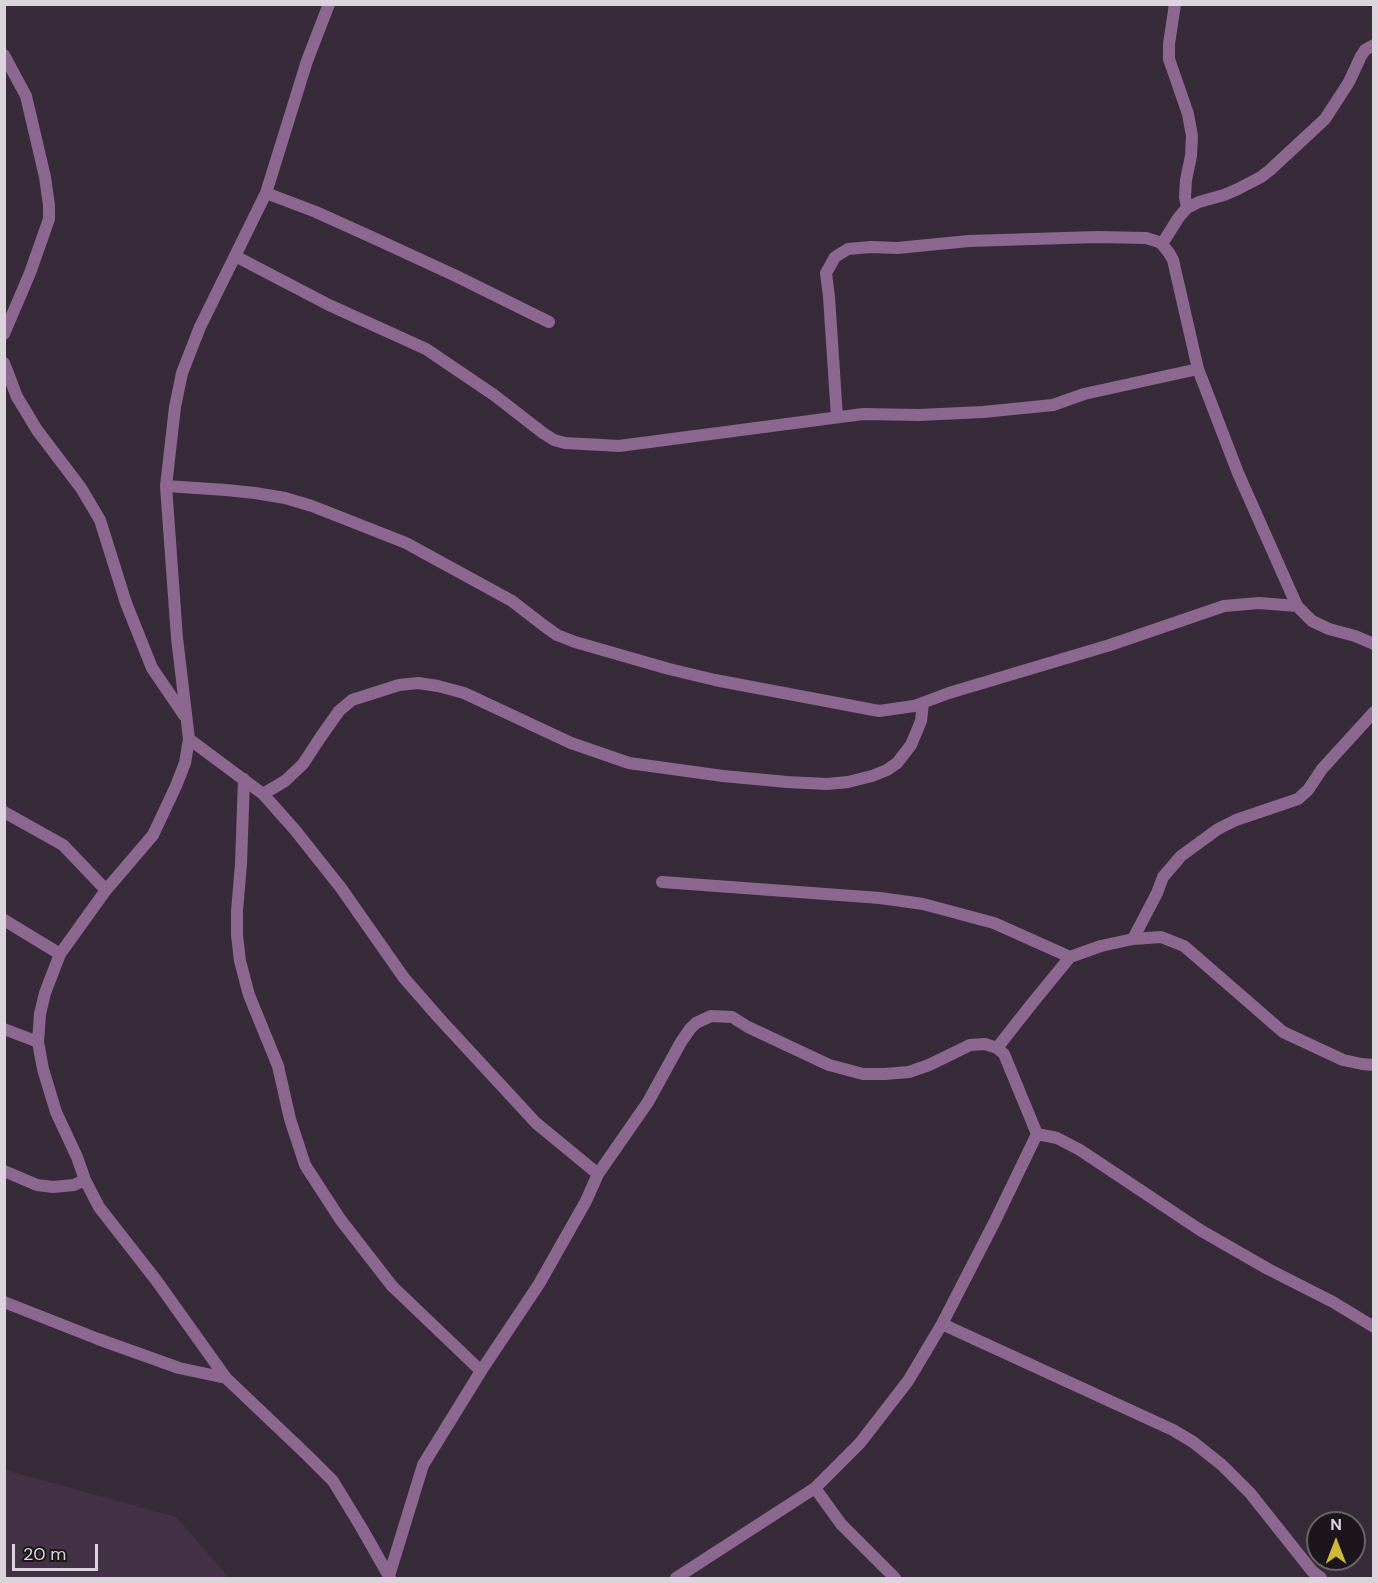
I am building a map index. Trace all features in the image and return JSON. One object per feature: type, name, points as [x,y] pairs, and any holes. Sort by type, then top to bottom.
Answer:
[{"type":"lane","points":[[329,4],[307,61],[266,193],[200,327],[183,373],[175,407],[166,486],[177,638],[189,739],[185,763],[153,835],[106,890],[60,954],[45,993],[40,1014],[38,1042],[43,1069],[56,1112],[99,1207],[156,1280],[226,1378],[333,1481],[390,1577]]},
{"type":"lane","points":[[1175,4],[1169,59],[1188,114],[1192,136],[1186,180],[1187,208]]},
{"type":"lane","points":[[1162,244],[1187,208],[1224,195],[1261,177],[1325,119],[1349,82],[1361,56],[1365,50],[1374,45]]},
{"type":"lane","points":[[4,55],[26,96],[48,193],[49,219],[30,273],[4,334]]},
{"type":"lane","points":[[266,193],[316,212],[456,276],[549,322]]},
{"type":"lane","points":[[837,417],[826,273],[835,257],[848,249],[897,248],[969,241],[1097,237],[1146,238],[1162,244],[1173,260],[1197,369],[1238,473],[1297,606],[1312,621],[1374,644]]},
{"type":"lane","points":[[235,256],[329,305],[426,350],[494,395],[543,433],[554,440],[565,443],[620,446],[863,414],[919,415],[983,412],[1053,405],[1084,394],[1197,369]]},
{"type":"lane","points":[[6,369],[17,396],[38,430],[81,488],[100,520],[126,603],[152,668],[186,718]]},
{"type":"lane","points":[[166,486],[255,493],[312,506],[406,543],[512,601],[543,626],[575,642],[715,680],[879,711],[922,703],[1110,645],[1224,606],[1259,603],[1297,606]]},
{"type":"lane","points":[[262,794],[285,781],[303,764],[339,711],[352,700],[399,685],[418,682],[464,693],[571,743],[629,763],[797,783],[848,782],[887,770],[897,763],[911,745],[921,721],[922,703]]},
{"type":"lane","points":[[1132,939],[1163,877],[1181,856],[1227,824],[1264,809],[1298,799],[1308,790],[1361,724],[1374,712]]},
{"type":"lane","points":[[189,739],[262,794],[295,830],[341,888],[404,978],[439,1018],[536,1123],[598,1174]]},
{"type":"lane","points":[[244,779],[237,911],[240,961],[249,995],[278,1066],[290,1119],[305,1165],[340,1219],[392,1286],[481,1371]]},
{"type":"lane","points":[[4,812],[63,845],[106,890]]},
{"type":"lane","points":[[662,882],[880,898],[922,904],[994,923],[1070,957]]},
{"type":"lane","points":[[4,920],[60,954]]},
{"type":"lane","points":[[997,1048],[1070,957],[1101,946],[1132,939],[1161,937],[1184,946],[1283,1032],[1342,1060],[1362,1065],[1374,1065]]},
{"type":"lane","points":[[390,1577],[423,1466],[481,1371],[539,1284],[586,1201],[598,1174],[648,1102],[690,1029],[702,1019],[711,1016],[732,1017],[748,1027],[830,1065],[863,1074],[909,1072],[970,1045],[985,1044],[997,1048],[1004,1054],[1037,1134],[942,1324],[908,1381],[860,1443],[815,1488],[676,1578]]},
{"type":"lane","points":[[4,1029],[38,1042]]},
{"type":"lane","points":[[1037,1134],[1057,1138],[1080,1150],[1200,1230],[1268,1269],[1333,1302],[1374,1327]]},
{"type":"lane","points":[[4,1171],[38,1185],[53,1187],[74,1185],[85,1180]]},
{"type":"lane","points":[[4,1302],[178,1368],[226,1378]]},
{"type":"lane","points":[[942,1324],[1173,1430],[1193,1442],[1222,1465],[1250,1492],[1312,1571],[1321,1578]]},
{"type":"lane","points":[[815,1488],[841,1524],[895,1578]]},
{"type":"shaded area","points":[[5,1470],[176,1517],[229,1578],[5,1578]]}]
